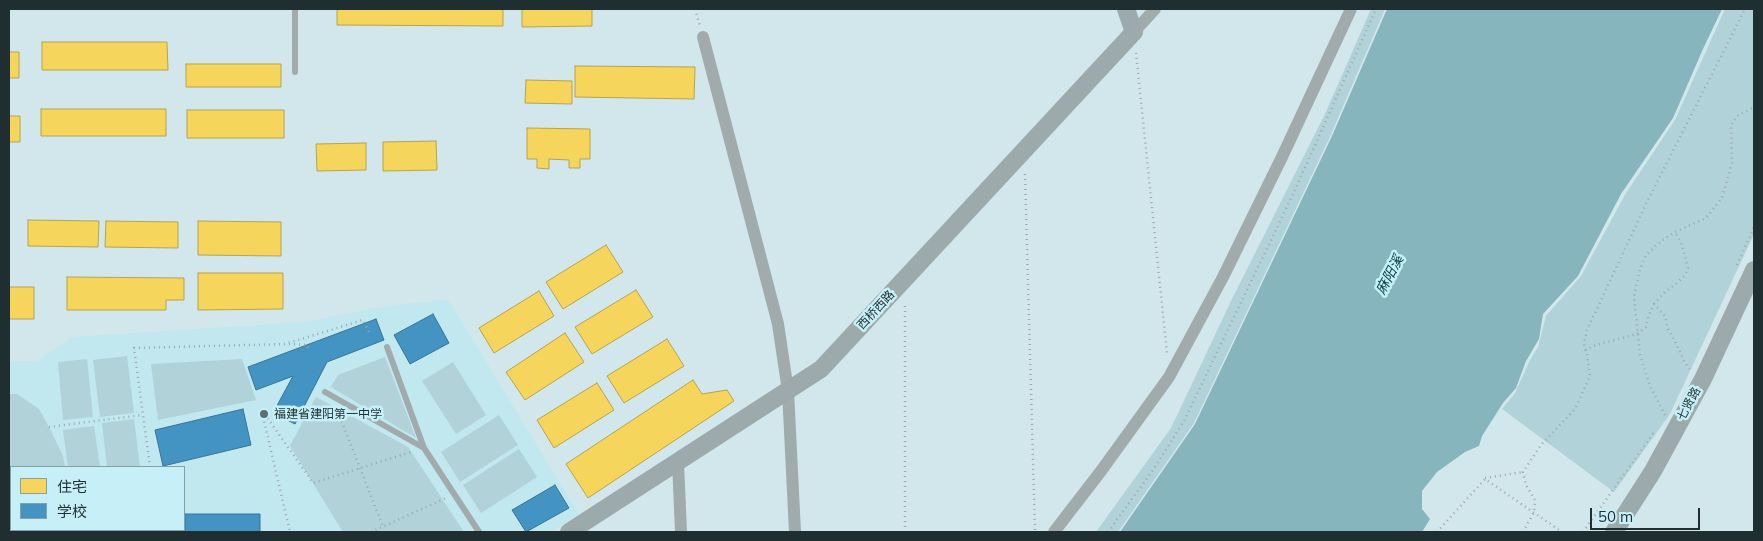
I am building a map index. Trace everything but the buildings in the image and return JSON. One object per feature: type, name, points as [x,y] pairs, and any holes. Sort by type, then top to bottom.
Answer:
[{"type":"main road","points":[[1126,9],[1134,32]]},
{"type":"main road","name":"西桥西路","points":[[569,532],[821,369],[1134,32]]},
{"type":"main road","name":"七贤路","points":[[1614,532],[1653,471],[1693,375],[1754,270]]},
{"type":"street","points":[[1134,32],[1155,9]]},
{"type":"street","points":[[1054,532],[1169,377],[1223,278],[1351,9]]},
{"type":"street","points":[[703,37],[778,324],[788,391],[795,532]]},
{"type":"street","points":[[678,462],[681,532]]},
{"type":"lane","points":[[295,9],[295,72]]},
{"type":"lane","points":[[387,347],[424,448],[479,532]]},
{"type":"lane","points":[[325,392],[424,448]]},
{"type":"path","points":[[695,9],[703,37]]},
{"type":"path","points":[[1108,532],[1153,470],[1184,421],[1295,190],[1376,9]]},
{"type":"path","points":[[1437,532],[1485,479],[1523,472],[1541,445],[1575,409],[1590,376],[1584,344],[1587,330],[1647,202],[1745,9]]},
{"type":"path","points":[[1134,32],[1169,377]]},
{"type":"path","points":[[1665,416],[1650,386],[1640,355],[1634,296],[1640,269],[1646,255],[1660,241],[1706,218],[1722,198],[1732,163],[1732,125],[1737,116],[1754,108]]},
{"type":"path","points":[[1024,150],[1035,532]]},
{"type":"path","points":[[1734,271],[1754,227]]},
{"type":"path","points":[[1585,350],[1596,345],[1638,334],[1646,327],[1654,304],[1665,292],[1677,284],[1688,268],[1682,246],[1675,232]]},
{"type":"path","points":[[905,278],[905,532]]},
{"type":"path","points":[[1654,304],[1665,316],[1668,329],[1693,375]]},
{"type":"path","points":[[286,344],[363,320],[370,334]]},
{"type":"path","points":[[150,466],[134,348],[286,344],[307,345],[308,350]]},
{"type":"path","points":[[1693,360],[1693,375]]},
{"type":"path","points":[[332,396],[383,527]]},
{"type":"path","points":[[1662,421],[1670,408]]},
{"type":"path","points":[[290,532],[262,410],[313,483],[424,448]]},
{"type":"path","points":[[49,427],[142,415]]},
{"type":"path","points":[[1583,532],[1657,429]]},
{"type":"path","points":[[1523,472],[1526,485],[1535,500],[1534,512],[1523,532]]},
{"type":"path","points":[[1485,479],[1562,532]]},
{"type":"path","points":[[371,532],[454,494]]},
{"type":"shaded area","points":[[1371,9],[1385,9],[1329,139],[1194,423],[1118,532],[1096,532],[1171,428],[1232,299],[1325,114]]},
{"type":"shaded area","points":[[1725,9],[1754,9],[1754,234],[1670,414],[1614,492],[1502,409],[1515,393],[1538,347],[1546,316],[1581,276],[1626,193],[1675,120]]},
{"type":"shaded area","name":"福建省建阳第一中学","points":[[448,299],[579,514],[551,532],[9,532],[9,361],[37,361],[72,337],[305,322],[375,308]]},
{"type":"shaded area","points":[[127,356],[134,413],[100,417],[93,360]]},
{"type":"shaded area","points":[[385,357],[416,438],[331,387],[338,375]]},
{"type":"shaded area","points":[[87,359],[93,417],[63,420],[58,362]]},
{"type":"shaded area","points":[[242,359],[256,400],[158,420],[151,364]]},
{"type":"shaded area","points":[[453,362],[486,415],[456,434],[422,381]]},
{"type":"shaded area","points":[[9,394],[17,394],[39,409],[63,456],[65,466],[10,466],[10,531],[58,531],[9,532]]},
{"type":"shaded area","points":[[316,397],[408,447],[464,532],[343,532],[290,446]]},
{"type":"shaded area","points":[[499,415],[518,445],[460,482],[441,452]]},
{"type":"shaded area","points":[[134,419],[140,466],[107,466],[102,423]]},
{"type":"shaded area","points":[[94,426],[100,466],[68,466],[63,430]]},
{"type":"shaded area","points":[[519,449],[537,477],[481,513],[463,485]]},
{"type":"water","name":"麻阳溪","points":[[1387,9],[1722,9],[1673,118],[1621,194],[1578,276],[1543,314],[1539,339],[1526,361],[1516,388],[1503,403],[1482,436],[1479,446],[1465,452],[1437,472],[1422,491],[1422,509],[1430,519],[1422,532],[1120,532],[1195,424],[1332,136]]},
{"type":"place","name":"福建省建阳第一中学","points":[[264,414]]}]
